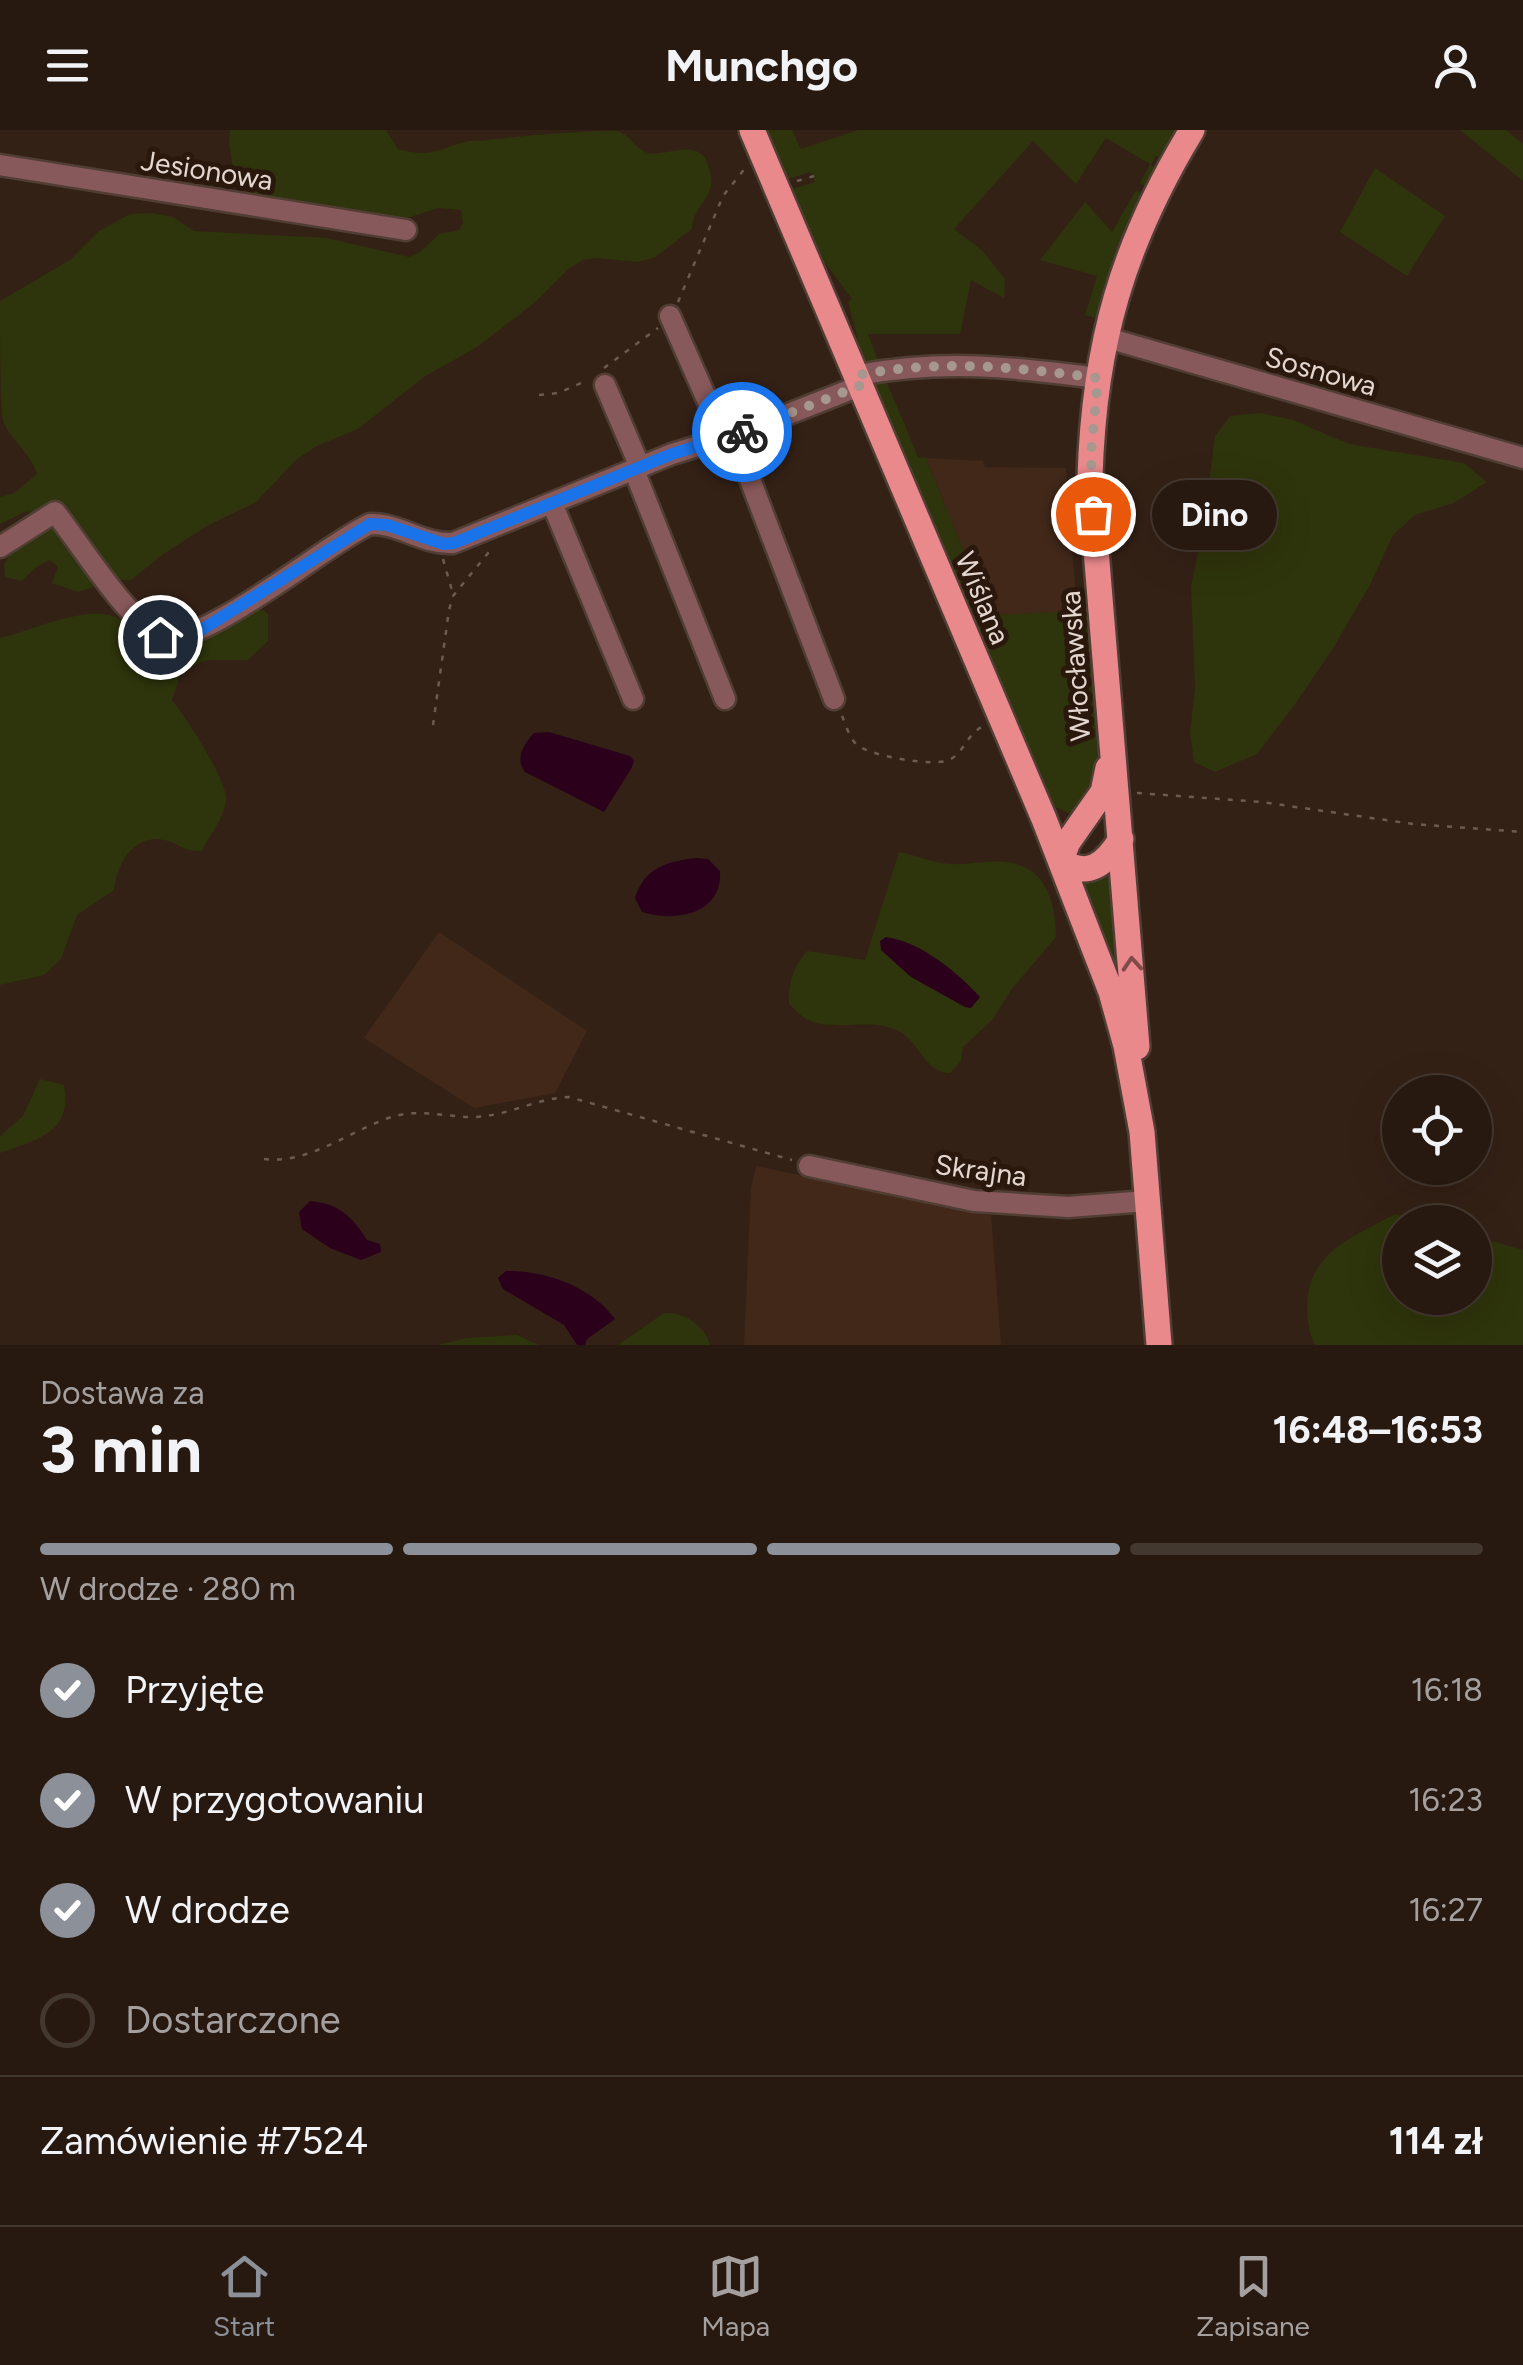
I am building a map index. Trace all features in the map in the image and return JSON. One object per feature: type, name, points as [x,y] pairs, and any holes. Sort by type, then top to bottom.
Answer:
[{"type":"main road","name":"Włocławska","points":[[1136,1097],[1135,1016],[1090,477],[1104,337],[1133,244],[1192,130]]},
{"type":"main road","name":"Wiślana","points":[[757,142],[1061,860],[1111,992],[1136,1097]]},
{"type":"main road","points":[[1111,753],[1103,792],[1068,842],[1061,860],[1074,867],[1096,868],[1121,840]]},
{"type":"main road","points":[[1044,819],[1083,820]]},
{"type":"main road","points":[[1136,1097],[1160,1345]]},
{"type":"street","name":"Jesionowa","points":[[0,166],[406,230]]},
{"type":"street","points":[[670,316],[728,435],[834,699]]},
{"type":"street","name":"Sosnowa","points":[[1104,337],[1523,458]]},
{"type":"street","points":[[0,547],[55,512],[137,618],[160,637],[185,636],[198,632],[370,524],[387,525],[444,544],[454,543],[860,380],[922,366],[975,364],[1098,378]]},
{"type":"street","points":[[605,385],[725,699]]},
{"type":"street","points":[[552,503],[633,699]]},
{"type":"street","name":"Skrajna","points":[[809,1166],[974,1202],[1068,1207],[1147,1201]]},
{"type":"path","points":[[539,395],[558,394],[581,384],[670,316],[723,196],[757,142]]},
{"type":"path","points":[[444,544],[442,558],[454,596]]},
{"type":"path","points":[[433,725],[448,610],[454,596],[494,545]]},
{"type":"path","points":[[834,699],[854,742],[879,755],[946,762],[958,754],[976,729],[1002,722]]},
{"type":"path","points":[[1118,794],[1262,802],[1413,824],[1523,832]]},
{"type":"path","points":[[264,1159],[320,1148],[393,1116],[418,1113],[472,1117],[570,1097],[809,1166]]},
{"type":"shaded area","points":[[926,458],[983,461],[985,467],[1066,468],[1077,611],[990,616]]},
{"type":"shaded area","points":[[549,732],[630,756],[634,761],[604,812],[525,772],[521,757],[527,742],[534,733]]},
{"type":"shaded area","points":[[708,859],[720,871],[719,886],[706,906],[682,915],[642,912],[635,898],[651,873],[676,861]]},
{"type":"shaded area","points":[[439,932],[587,1031],[555,1093],[474,1108],[364,1038]]},
{"type":"shaded area","points":[[886,937],[912,945],[938,960],[980,997],[971,1008],[965,1007],[911,977],[881,950],[880,941]]},
{"type":"shaded area","points":[[756,1166],[991,1215],[1001,1345],[744,1345],[751,1188]]},
{"type":"shaded area","points":[[310,1201],[343,1212],[367,1240],[380,1244],[381,1252],[361,1260],[330,1248],[302,1229],[299,1212]]},
{"type":"shaded area","points":[[506,1271],[552,1277],[581,1289],[615,1319],[587,1339],[585,1345],[577,1345],[564,1325],[503,1289],[498,1278]]},
{"type":"green space","points":[[230,130],[386,130],[398,149],[426,153],[470,141],[617,131],[648,153],[687,150],[701,154],[711,183],[692,229],[654,258],[637,262],[597,258],[583,260],[568,269],[533,304],[477,347],[424,377],[358,429],[297,459],[256,502],[207,526],[131,580],[115,580],[78,592],[52,583],[58,567],[50,560],[22,581],[5,577],[4,565],[32,515],[27,511],[0,524],[0,497],[14,493],[37,474],[3,421],[0,301],[70,260],[99,231],[130,214],[173,217],[194,231],[327,238],[409,257],[439,234],[459,230],[463,223],[461,210],[438,208],[407,218],[253,195],[235,181]]},
{"type":"green space","points":[[767,130],[792,130],[801,149],[858,130],[1184,130],[1166,161],[1156,156],[1151,165],[1158,170],[1148,188],[1140,183],[1150,164],[1106,138],[1076,184],[1033,141],[954,229],[983,251],[1005,279],[1004,298],[971,280],[960,334],[868,334],[881,368],[866,371],[848,302],[852,299],[820,256],[792,189],[815,182],[811,172],[788,179]]},
{"type":"green space","points":[[1460,130],[1506,130],[1523,144],[1523,181]]},
{"type":"green space","points":[[1375,168],[1445,216],[1407,276],[1340,232]]},
{"type":"green space","points":[[1136,190],[1146,197],[1101,319],[1085,315],[1097,276],[1040,260],[1085,202],[1112,232]]},
{"type":"green space","points":[[885,378],[918,457],[926,458],[990,615],[1077,611],[1087,615],[1092,627],[1101,773],[1081,808],[1068,813],[1051,805],[872,381]]},
{"type":"green space","points":[[1260,413],[1293,420],[1349,444],[1464,463],[1487,482],[1454,503],[1415,515],[1393,535],[1334,647],[1293,707],[1257,754],[1215,772],[1194,762],[1190,733],[1195,688],[1191,586],[1203,530],[1215,436],[1230,416]]},
{"type":"green space","points":[[261,609],[268,614],[268,641],[248,660],[207,660],[182,670],[172,700],[205,749],[225,791],[223,813],[202,851],[153,839],[135,847],[123,862],[114,890],[77,915],[61,959],[44,975],[0,985],[0,638],[63,619],[96,614],[123,621],[146,643],[182,643],[207,636]]},
{"type":"green space","points":[[899,852],[945,864],[1020,865],[1046,888],[1054,912],[1056,937],[1011,990],[993,1019],[963,1047],[961,1061],[950,1073],[929,1064],[908,1038],[891,1028],[819,1024],[805,1019],[789,1004],[792,976],[807,951],[865,960]]},
{"type":"green space","points":[[1110,868],[1120,984],[1081,881]]},
{"type":"green space","points":[[40,1079],[64,1085],[63,1114],[49,1132],[0,1153],[0,1136],[23,1116]]},
{"type":"green space","points":[[1382,1221],[1382,1315],[1492,1315],[1492,1241],[1523,1250],[1523,1345],[1315,1345],[1309,1326],[1309,1287],[1324,1259],[1349,1239]]},
{"type":"green space","points":[[664,1313],[693,1321],[704,1331],[710,1345],[618,1345]]},
{"type":"green space","points":[[517,1335],[539,1345],[438,1345],[466,1338]]},
{"type":"way so far","points":[[742,432],[862,385],[858,375],[893,369],[975,364],[1098,378],[1090,477],[1093,514]]},
{"type":"place","name":"Dino","points":[[1093,514]]},
{"type":"route","points":[[160,637],[198,632],[370,524],[387,525],[444,544],[454,543],[672,454],[742,432]]}]
